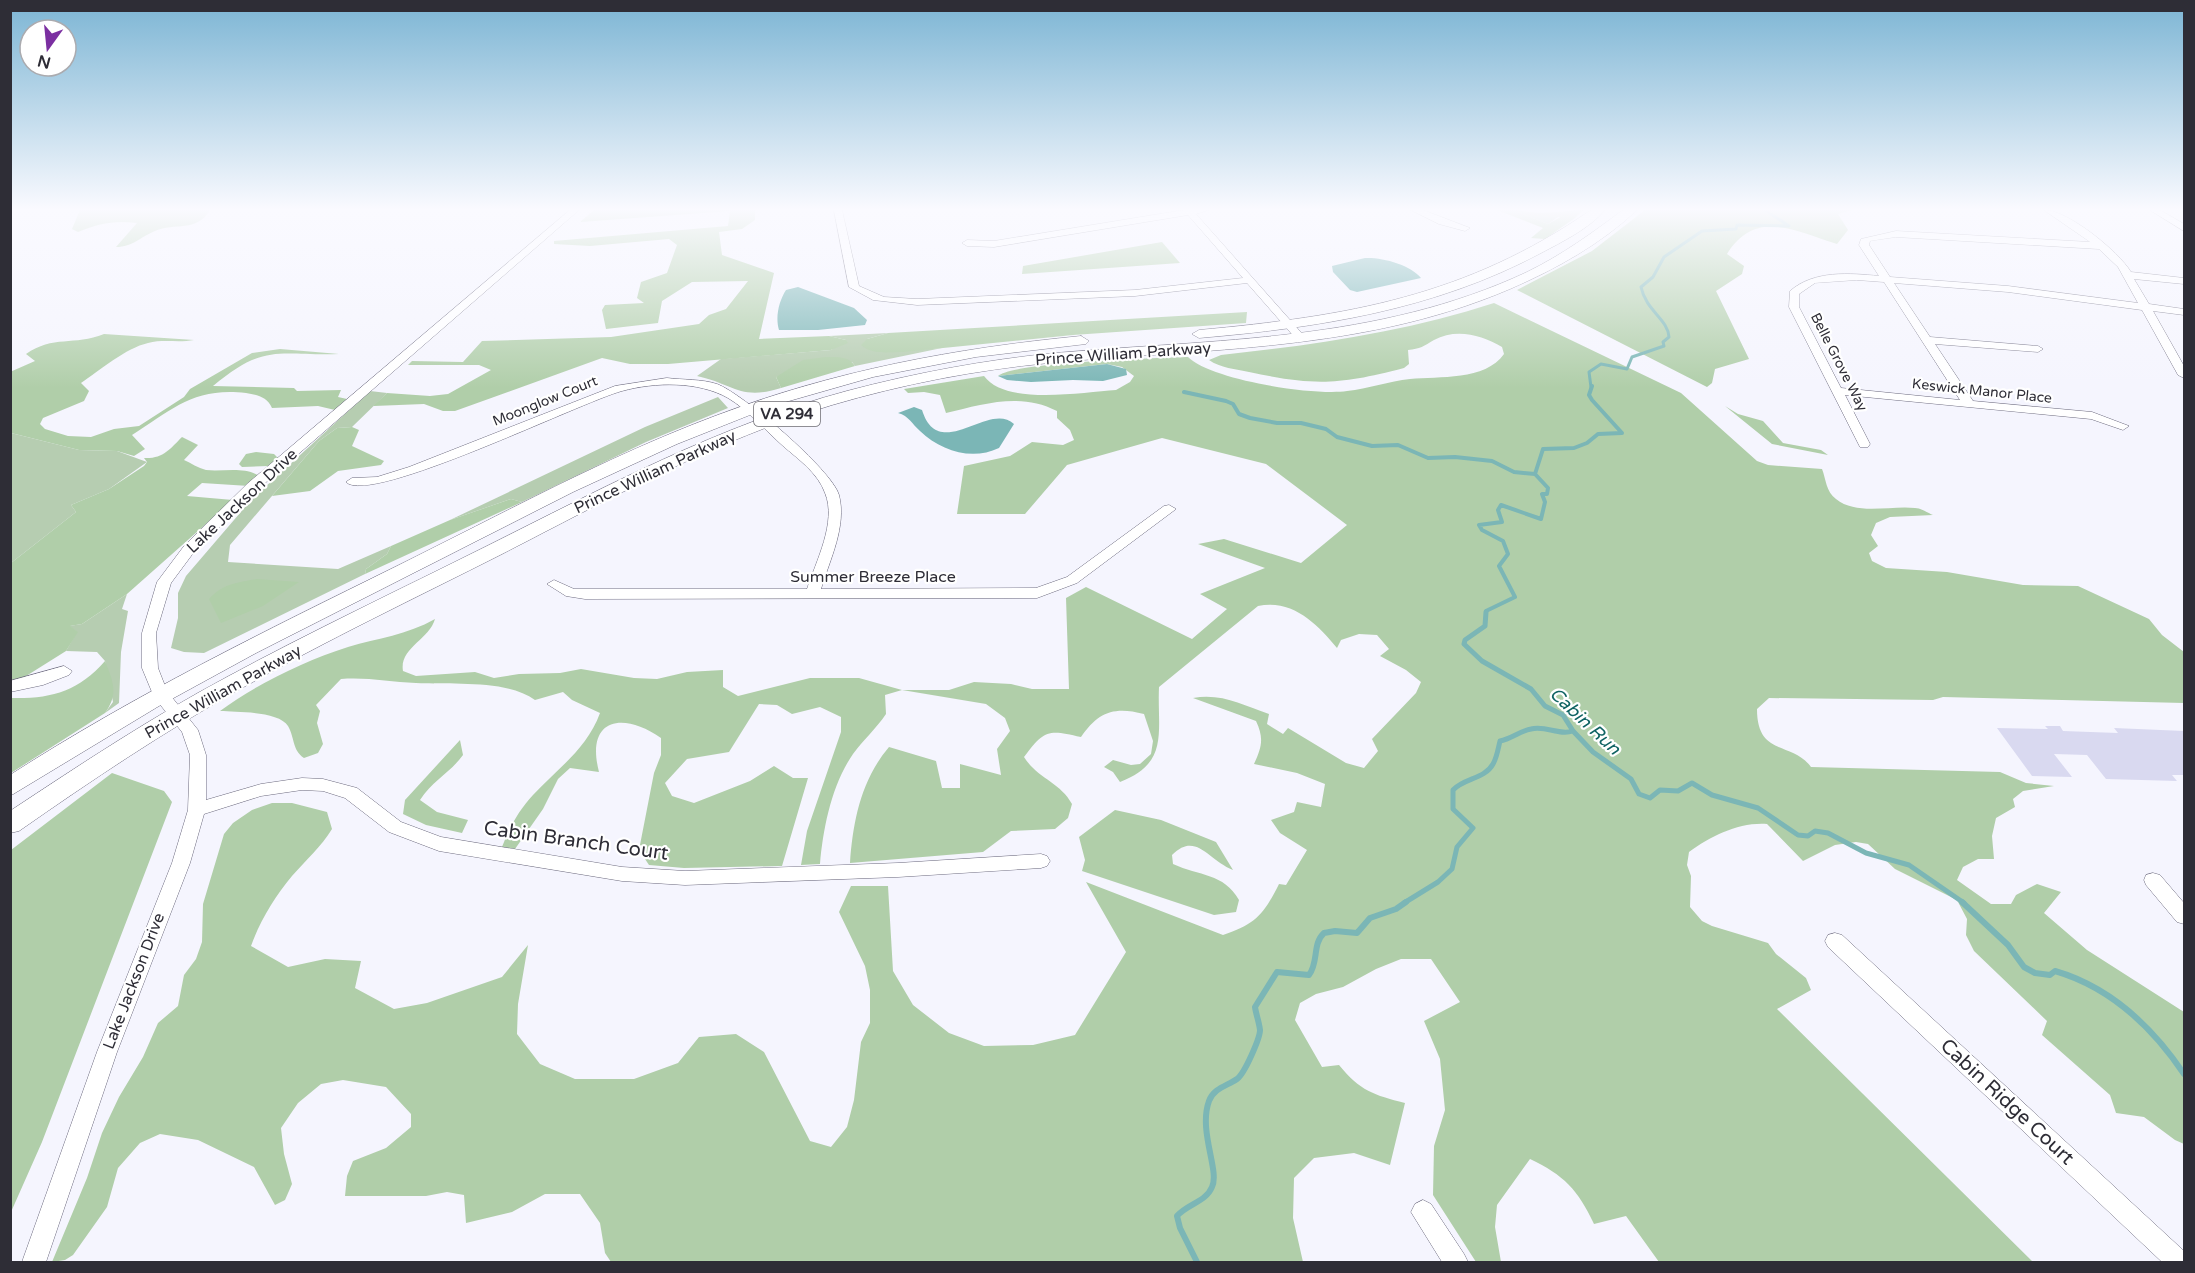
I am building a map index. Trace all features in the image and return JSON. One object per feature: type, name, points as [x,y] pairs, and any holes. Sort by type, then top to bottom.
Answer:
[{"type":"highway","name":"Prince William Parkway","points":[[10,824],[179,715],[278,660],[654,469],[764,423],[876,388],[994,365],[1067,356],[1236,346],[1470,282],[1498,269]]},
{"type":"highway","name":"Prince William Parkway","points":[[10,787],[160,693],[598,474],[671,439],[749,409],[863,375],[976,352],[1045,344],[1296,331],[1406,318],[1502,288],[1541,269]]},
{"type":"street","name":"Lake Jackson Drive","points":[[34,1263],[107,1052],[181,863],[197,810],[200,782],[198,755],[190,730],[160,693],[150,668],[149,633],[158,597],[174,566],[252,487],[506,269]]},
{"type":"street","points":[[850,269],[854,287],[862,293],[885,301],[917,302],[1135,293],[1251,280]]},
{"type":"street","points":[[1242,269],[1296,331]]},
{"type":"street","points":[[1881,269],[1969,404]]},
{"type":"street","points":[[2123,269],[2184,375]]},
{"type":"street","points":[[2127,275],[2184,281]]},
{"type":"street","name":"Belle Grove Way","points":[[1864,444],[1794,308],[1794,293],[1804,284],[1829,277],[1887,279],[2008,289],[2147,309],[2184,312]]},
{"type":"street","points":[[1926,340],[2038,349]]},
{"type":"street","name":"Moonglow Court","points":[[352,483],[378,481],[413,470],[604,393],[635,385],[667,381],[697,383],[725,391],[749,409],[816,470],[832,493],[835,521],[812,595]]},
{"type":"street","name":"Keswick Manor Place","points":[[1837,392],[2092,416],[2123,426]]},
{"type":"street","name":"Summer Breeze Place","points":[[554,584],[571,593],[585,594],[1037,593],[1072,580],[1169,509]]},
{"type":"street","points":[[10,687],[64,671]]},
{"type":"street","name":"Cabin Branch Court","points":[[197,810],[261,790],[302,784],[323,785],[351,793],[395,827],[431,842],[556,865],[622,874],[685,878],[898,870],[1041,861]]},
{"type":"street","points":[[2153,880],[2184,916]]},
{"type":"street","name":"Cabin Ridge Court","points":[[1835,941],[2179,1263]]},
{"type":"street","points":[[1423,1212],[1456,1263]]},
{"type":"shaded area","points":[[668,269],[764,269],[774,273],[759,339],[829,336],[846,340],[848,343],[831,350],[668,364],[630,364],[602,358],[455,411],[443,411],[424,404],[373,406],[387,393],[430,396],[448,394],[491,370],[479,365],[408,365],[412,361],[463,362],[482,341],[611,337],[699,324],[709,315],[726,309],[748,281],[692,282],[662,301],[658,323],[606,329],[602,310],[605,305],[644,303],[637,298],[641,282],[667,273]]},
{"type":"shaded area","points":[[1023,269],[1088,269],[1022,274]]},
{"type":"shaded area","points":[[1333,269],[1411,269],[1421,278],[1357,292],[1350,290]]},
{"type":"shaded area","points":[[1557,269],[1743,269],[1742,274],[1716,291],[1749,359],[1715,369],[1712,383],[1707,387],[1517,290]]},
{"type":"shaded area","points":[[798,287],[854,308],[867,320],[865,325],[818,330],[779,330],[778,309],[781,299],[786,290]]},
{"type":"shaded area","points":[[1494,303],[1681,393],[1757,461],[1768,465],[1822,469],[1830,493],[1844,504],[1864,509],[1917,508],[1933,515],[1890,517],[1876,523],[1871,535],[1878,546],[1869,553],[1872,561],[1886,568],[1947,572],[2023,585],[2078,586],[2149,619],[2162,635],[2184,652],[2184,703],[1943,697],[1933,700],[1769,698],[1757,709],[1763,735],[1769,742],[1795,754],[1811,767],[2000,772],[2026,783],[2054,786],[2023,791],[2013,799],[2015,807],[1996,818],[1992,836],[1994,859],[1978,859],[1963,867],[1957,880],[1991,904],[2011,904],[2016,895],[2037,884],[2061,892],[2044,913],[2087,950],[2184,1012],[2184,1144],[2144,1117],[2116,1113],[2110,1095],[2042,1035],[2047,1021],[1974,951],[1966,935],[1967,919],[1957,900],[1895,869],[1868,844],[1856,842],[1835,845],[1803,861],[1767,824],[1757,824],[1726,831],[1689,852],[1687,865],[1691,876],[1690,907],[1702,921],[1712,926],[1768,943],[1776,954],[1806,978],[1811,990],[1777,1009],[2033,1262],[1659,1262],[1626,1216],[1594,1224],[1569,1185],[1552,1171],[1530,1159],[1497,1205],[1495,1227],[1501,1262],[1476,1262],[1433,1195],[1434,1146],[1445,1110],[1440,1059],[1424,1021],[1460,1002],[1431,959],[1401,959],[1376,969],[1343,987],[1316,994],[1300,1003],[1295,1020],[1322,1067],[1339,1065],[1354,1081],[1368,1091],[1405,1103],[1390,1165],[1354,1153],[1314,1158],[1294,1178],[1293,1218],[1303,1262],[611,1262],[605,1253],[600,1223],[580,1194],[545,1194],[512,1212],[466,1223],[464,1195],[447,1192],[426,1196],[345,1196],[347,1176],[353,1161],[386,1148],[411,1127],[411,1114],[386,1087],[343,1080],[321,1084],[298,1103],[281,1128],[284,1154],[292,1184],[285,1200],[275,1205],[254,1167],[198,1140],[160,1134],[140,1143],[118,1168],[107,1207],[73,1255],[65,1260],[52,1262],[87,1178],[102,1133],[119,1097],[143,1057],[158,1023],[178,1006],[184,975],[196,959],[202,942],[203,904],[224,834],[233,823],[252,810],[272,803],[292,803],[327,812],[332,829],[280,892],[263,918],[251,946],[288,967],[325,959],[361,961],[355,988],[394,1009],[427,1003],[502,977],[528,945],[518,1004],[517,1034],[540,1064],[575,1079],[634,1079],[678,1063],[699,1037],[736,1034],[764,1052],[810,1141],[831,1147],[847,1127],[854,1100],[861,1042],[870,1023],[870,990],[865,966],[839,912],[851,886],[888,886],[893,971],[913,1005],[949,1033],[984,1046],[1033,1045],[1075,1035],[1126,952],[1086,882],[1223,935],[1244,927],[1258,917],[1279,884],[1286,885],[1307,850],[1280,833],[1271,820],[1294,812],[1297,802],[1321,807],[1325,784],[1297,773],[1254,764],[1261,742],[1256,721],[1193,698],[1223,698],[1269,714],[1267,724],[1283,734],[1288,728],[1346,763],[1364,768],[1378,751],[1372,739],[1416,693],[1421,682],[1406,670],[1380,656],[1389,649],[1377,635],[1359,634],[1341,640],[1337,648],[1303,615],[1282,606],[1258,606],[1159,687],[1158,744],[1147,765],[1136,774],[1120,782],[1113,772],[1104,767],[1113,760],[1131,765],[1140,764],[1151,754],[1153,741],[1144,714],[1115,711],[1100,717],[1081,737],[1054,733],[1037,741],[1024,757],[1036,771],[1061,790],[1072,804],[1068,818],[1055,829],[1011,831],[983,852],[850,863],[853,832],[865,787],[879,760],[889,747],[936,761],[942,788],[960,788],[960,764],[1001,775],[997,749],[1010,731],[1005,718],[986,704],[902,690],[949,690],[974,682],[1011,684],[1032,689],[1069,689],[1066,598],[1086,587],[1192,639],[1227,609],[1200,594],[1265,568],[1198,544],[1224,539],[1301,563],[1347,525],[1266,464],[1162,438],[1067,465],[1025,514],[957,514],[964,466],[1010,456],[1032,442],[1063,445],[1074,440],[1070,430],[1057,418],[1057,411],[1043,405],[1030,402],[1002,402],[946,413],[940,395],[924,392],[908,393],[904,389],[984,376],[995,385],[1009,391],[1026,394],[1046,395],[1116,390],[1130,382],[1134,376],[1122,367],[1107,364],[998,376],[1009,371],[1057,364],[1188,357],[1218,373],[1288,389],[1311,391],[1347,391],[1402,380],[1461,376],[1496,363],[1504,354],[1502,347],[1477,336],[1451,334],[1442,336],[1425,346],[1408,350],[1409,364],[1404,368],[1362,378],[1326,382],[1272,377],[1223,367],[1209,360],[1221,355],[1325,342],[1393,330]]},
{"type":"shaded area","points":[[1247,312],[1246,323],[1073,335],[903,352],[875,352],[861,345],[867,339],[888,333]]},
{"type":"shaded area","points":[[888,333],[867,339],[880,352],[942,348],[855,366],[852,362],[776,377],[781,388],[767,392],[746,392],[697,376],[721,359],[831,350],[846,340],[829,336]]},
{"type":"shaded area","points":[[104,334],[194,340],[154,342],[122,354],[81,383],[89,391],[84,401],[43,418],[40,424],[45,429],[68,436],[91,437],[114,429],[139,426],[184,397],[190,389],[252,353],[280,349],[339,354],[286,353],[260,357],[231,372],[213,386],[294,388],[297,391],[341,390],[338,397],[347,399],[335,410],[318,406],[272,408],[262,397],[246,393],[212,393],[185,402],[132,435],[145,449],[134,456],[117,451],[79,450],[11,433],[10,372],[35,361],[26,354],[55,342],[83,340]]},
{"type":"shaded area","points":[[826,357],[846,359],[855,366],[781,388],[776,377],[803,360]]},
{"type":"shaded area","points":[[1107,364],[1126,369],[1127,375],[1103,381],[1031,382],[1007,380],[998,376]]},
{"type":"shaded area","points":[[370,391],[387,393],[352,427],[337,428],[319,441],[230,545],[228,562],[338,569],[391,546],[387,554],[366,569],[365,574],[204,653],[184,652],[171,648],[178,618],[178,593],[186,576],[252,499]]},
{"type":"shaded area","points":[[718,397],[728,408],[646,442],[522,502],[511,499],[450,520],[645,427]]},
{"type":"shaded area","points":[[1725,406],[1738,414],[1763,421],[1783,443],[1821,450],[1828,455],[1772,444]]},
{"type":"shaded area","points":[[914,407],[922,410],[930,425],[940,432],[952,432],[991,419],[1004,419],[1014,424],[999,448],[989,452],[968,454],[937,444],[908,418],[898,413]]},
{"type":"shaded area","points":[[352,427],[359,430],[352,446],[384,461],[381,465],[338,471],[310,491],[272,496],[319,441],[337,428]]},
{"type":"shaded area","points":[[11,433],[79,450],[117,451],[147,462],[109,489],[71,505],[76,512],[11,563]]},
{"type":"shaded area","points":[[182,437],[198,445],[184,460],[197,467],[206,470],[247,471],[259,476],[249,486],[202,483],[187,496],[233,500],[127,594],[82,624],[70,626],[78,632],[66,651],[23,678],[11,680],[11,563],[76,512],[71,505],[109,489],[144,466],[147,462],[144,458],[161,455]]},
{"type":"shaded area","points":[[256,452],[274,454],[278,458],[268,466],[242,467],[239,464],[246,454]]},
{"type":"shaded area","points":[[511,499],[522,502],[365,574],[366,569],[387,554],[391,546],[450,520]]},
{"type":"shaded area","points":[[257,579],[299,582],[263,606],[221,623],[209,599],[225,587]]},
{"type":"shaded area","points":[[127,594],[122,609],[128,611],[121,652],[119,703],[105,713],[113,702],[105,661],[97,652],[66,651],[77,632],[69,626],[82,624]]},
{"type":"shaded area","points":[[435,619],[427,633],[405,656],[403,671],[416,676],[475,672],[494,678],[519,674],[560,673],[581,669],[634,678],[657,679],[687,672],[723,670],[723,687],[738,696],[810,678],[859,678],[902,690],[885,695],[886,714],[853,754],[839,779],[826,821],[820,864],[801,865],[807,831],[841,732],[841,717],[820,707],[792,714],[777,705],[759,704],[729,752],[687,759],[665,783],[672,796],[694,803],[750,781],[774,766],[793,778],[808,778],[782,866],[684,868],[649,865],[639,850],[654,773],[661,755],[661,738],[647,729],[621,723],[602,730],[597,740],[596,754],[599,772],[570,768],[558,779],[543,809],[515,849],[502,847],[523,807],[580,748],[600,713],[572,700],[563,692],[535,700],[509,689],[478,684],[341,679],[316,705],[320,711],[317,723],[323,744],[318,753],[304,758],[297,751],[288,726],[276,717],[257,713],[220,711],[281,674],[315,659],[348,647],[403,633]]},
{"type":"shaded area","points":[[105,661],[112,681],[113,693],[105,713],[11,773],[11,698],[51,695],[74,687],[95,672]]},
{"type":"shaded area","points":[[460,740],[463,755],[420,800],[437,812],[468,820],[462,833],[426,825],[403,814],[405,800]]},
{"type":"shaded area","points":[[112,773],[164,791],[172,802],[42,1142],[11,1212],[11,850]]},
{"type":"shaded area","points":[[1115,810],[1161,820],[1216,842],[1233,870],[1202,850],[1188,846],[1180,848],[1172,855],[1173,864],[1210,876],[1226,885],[1239,900],[1236,912],[1214,915],[1082,871],[1085,860],[1079,837]]},
{"type":"building","points":[[2045,726],[2060,726],[2063,731],[2118,733],[2114,728],[2184,731],[2184,775],[2172,775],[2177,781],[2106,779],[2087,755],[2054,754],[2072,777],[2032,776],[1997,728],[2048,729]]},
{"type":"waterway","name":"Cabin Run","points":[[1591,387],[1589,372],[1601,364],[1627,369],[1632,357],[1664,346],[1663,342],[1669,337],[1668,331],[1647,302],[1641,287],[1653,277],[1657,269]]},
{"type":"waterway","name":"Cabin Run","points":[[1535,474],[1543,449],[1574,448],[1587,443],[1598,434],[1622,433],[1592,400],[1589,395],[1592,386]]},
{"type":"waterway","points":[[1184,392],[1226,401],[1233,404],[1239,414],[1250,418],[1277,423],[1301,423],[1326,429],[1337,437],[1372,446],[1398,445],[1428,458],[1455,457],[1492,461],[1514,472],[1535,474]]},
{"type":"waterway","name":"Cabin Run","points":[[1486,612],[1515,597],[1499,566],[1508,554],[1503,541],[1482,530],[1479,525],[1502,522],[1498,510],[1501,505],[1541,519],[1545,502],[1542,494],[1547,494],[1548,488],[1535,474]]},
{"type":"waterway","name":"Cabin Run","points":[[1486,612],[1485,626],[1465,640],[1464,644],[1482,661],[1531,689],[1545,706],[1563,715],[1573,731]]},
{"type":"waterway","points":[[1404,903],[1438,882],[1452,869],[1457,847],[1473,828],[1453,809],[1453,790],[1489,769],[1496,759],[1500,741],[1537,728],[1563,732],[1573,731]]},
{"type":"waterway","name":"Cabin Run","points":[[1573,731],[1593,752],[1631,779],[1639,794],[1650,798],[1660,790],[1678,791],[1692,783],[1712,795],[1758,808],[1798,835],[1808,836],[1815,831],[1828,833],[1866,853],[1909,865],[1964,903]]},
{"type":"waterway","points":[[1197,1262],[1180,1228],[1177,1216],[1201,1200],[1212,1187],[1214,1180],[1207,1137],[1206,1113],[1211,1097],[1217,1090],[1237,1079],[1248,1063],[1260,1030],[1255,1007],[1277,972],[1309,975],[1314,964],[1318,942],[1324,933],[1335,931],[1357,933],[1370,918],[1396,909],[1406,902]]},
{"type":"waterway","name":"Cabin Run","points":[[1962,902],[2008,945],[2024,967],[2035,973],[2050,975],[2055,971],[2075,978],[2112,998],[2144,1025],[2184,1074]]}]
